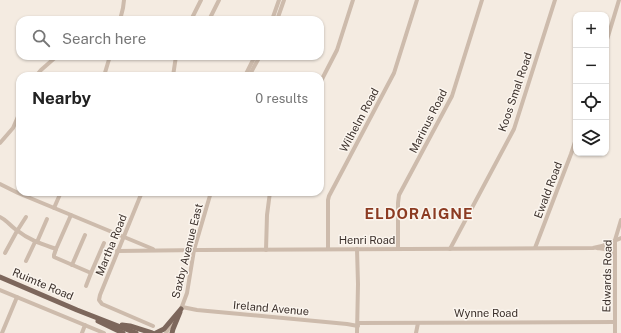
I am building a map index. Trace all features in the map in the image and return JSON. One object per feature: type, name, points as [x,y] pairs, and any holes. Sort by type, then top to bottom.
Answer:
[{"type":"main road","name":"Ruimte Road","points":[[0,277],[136,333]]},
{"type":"main road","points":[[156,333],[164,329],[182,308]]},
{"type":"main road","points":[[172,333],[182,308]]},
{"type":"main road","name":"Ruimte Road","points":[[77,310],[122,333]]},
{"type":"main road","points":[[119,326],[130,326],[152,333]]},
{"type":"street","points":[[121,16],[124,0]]},
{"type":"street","points":[[193,16],[201,0]]},
{"type":"street","points":[[210,16],[219,0]]},
{"type":"street","points":[[273,16],[279,0]]},
{"type":"street","points":[[278,16],[284,0]]},
{"type":"street","points":[[324,75],[337,50],[353,0]]},
{"type":"street","name":"Wilhelm Road","points":[[328,249],[329,196],[394,73],[417,0]]},
{"type":"street","name":"Marinus Road","points":[[398,249],[399,195],[452,96],[482,0]]},
{"type":"street","name":"Koos Smal Road","points":[[450,249],[514,129],[555,0]]},
{"type":"street","points":[[609,33],[619,0]]},
{"type":"street","points":[[39,72],[52,60]]},
{"type":"street","points":[[105,72],[109,60]]},
{"type":"street","points":[[174,72],[175,60]]},
{"type":"street","points":[[247,72],[253,60]]},
{"type":"street","points":[[251,72],[258,60]]},
{"type":"street","points":[[0,143],[13,128],[16,121]]},
{"type":"street","name":"Ewald Road","points":[[535,248],[573,148]]},
{"type":"street","points":[[0,184],[16,191]]},
{"type":"street","points":[[26,196],[155,250]]},
{"type":"street","points":[[54,208],[59,196]]},
{"type":"street","name":"Martha Road","points":[[140,196],[117,251],[99,300],[102,304],[153,326]]},
{"type":"street","name":"Saxby Avenue East","points":[[166,333],[182,308],[189,285],[194,250],[210,196]]},
{"type":"street","points":[[266,250],[267,215],[269,196]]},
{"type":"street","points":[[71,216],[56,249],[54,257],[91,274]]},
{"type":"street","points":[[0,217],[7,221],[17,231],[36,242],[56,249]]},
{"type":"street","points":[[5,253],[26,217]]},
{"type":"street","points":[[26,262],[47,219]]},
{"type":"street","name":"Edwards Road","points":[[615,333],[615,240],[621,220]]},
{"type":"street","points":[[72,265],[85,235]]},
{"type":"street","name":"Henri Road","points":[[117,251],[593,248],[621,238]]},
{"type":"street","points":[[86,286],[104,244]]},
{"type":"street","points":[[593,248],[608,250],[613,252],[615,256]]},
{"type":"street","points":[[357,249],[358,328]]},
{"type":"street","points":[[0,290],[104,333]]},
{"type":"street","points":[[2,333],[17,297]]},
{"type":"street","name":"Ireland Avenue","points":[[182,308],[340,323],[358,328],[363,333]]},
{"type":"street","name":"Wynne Road","points":[[358,328],[452,322],[615,322]]},
{"type":"street","points":[[416,333],[418,323]]},
{"type":"street","points":[[82,333],[85,325]]},
{"type":"district","name":"ELDORAIGNE","points":[[419,213]]}]
